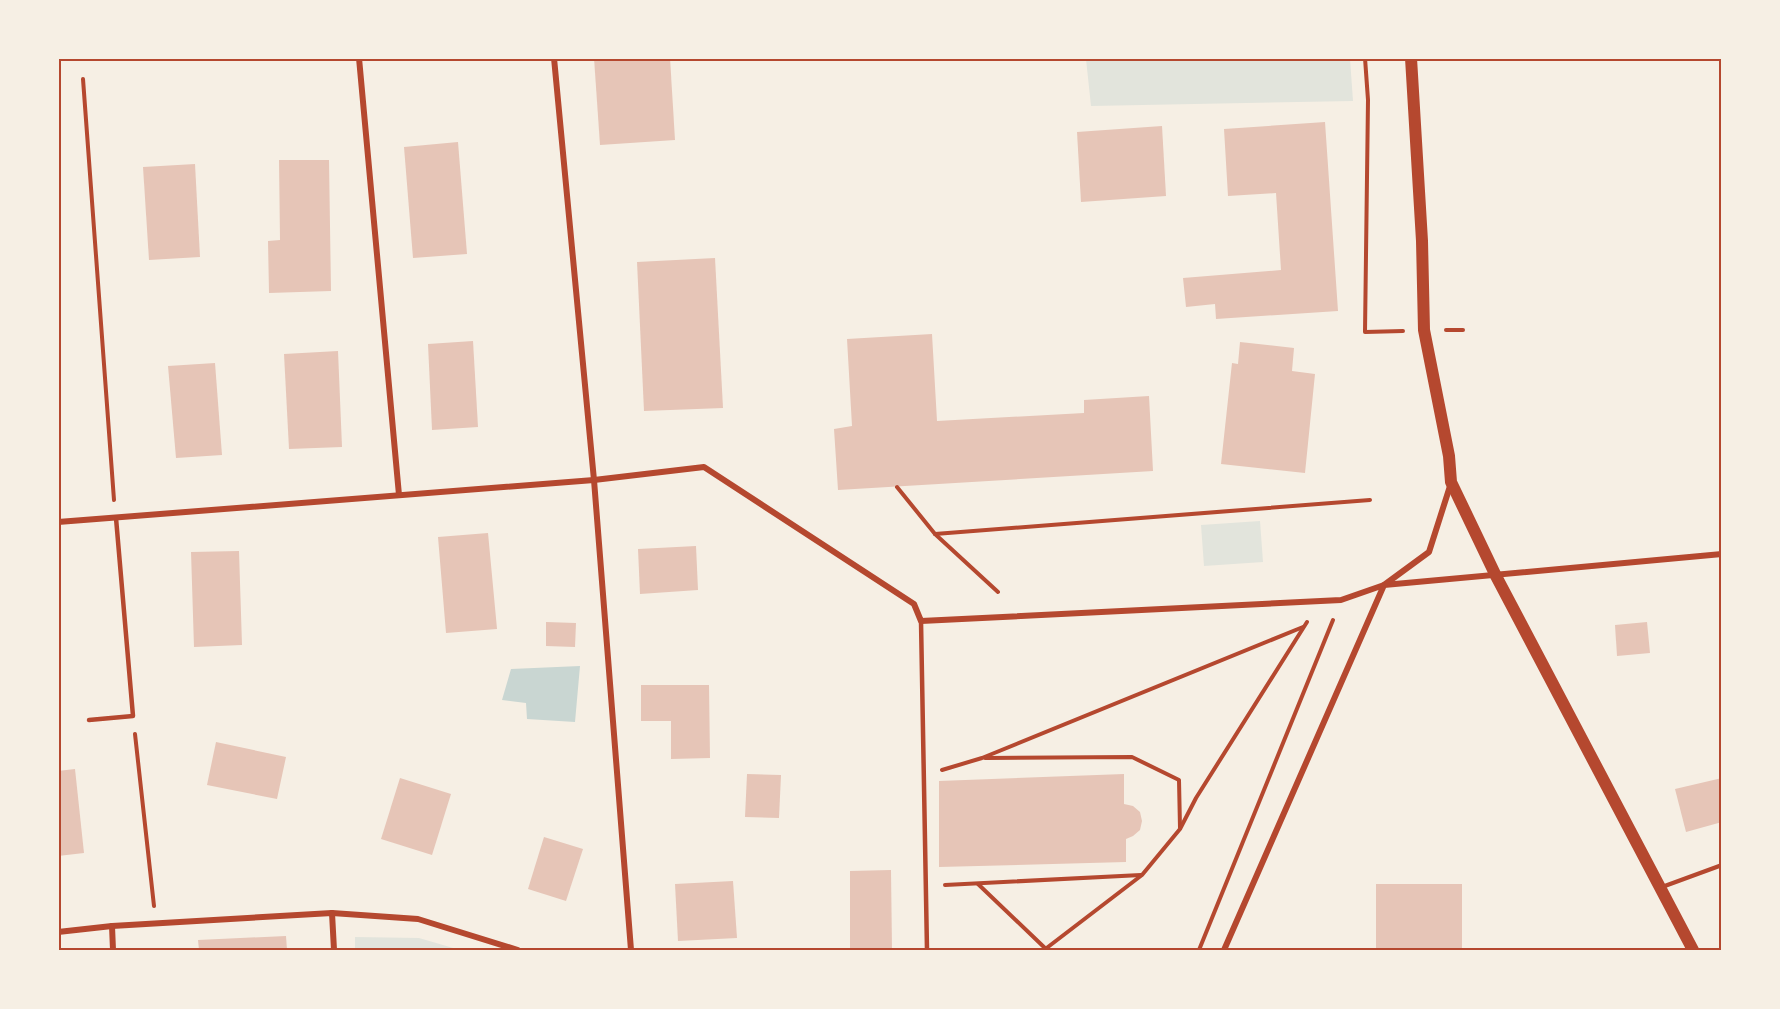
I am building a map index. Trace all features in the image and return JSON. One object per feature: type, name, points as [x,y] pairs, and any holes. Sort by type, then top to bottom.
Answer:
[{"type":"main road","points":[[1411,58],[1422,241],[1424,330],[1449,456],[1451,482],[1496,576],[1693,951]]},
{"type":"street","points":[[360,58],[399,495]]},
{"type":"street","points":[[554,58],[594,480],[632,951]]},
{"type":"street","points":[[58,522],[594,480],[704,467],[914,604],[921,621],[1341,600],[1384,585],[1722,554]]},
{"type":"street","points":[[1224,951],[1384,585],[1429,552],[1451,482]]},
{"type":"street","points":[[332,913],[334,951]]},
{"type":"street","points":[[58,932],[112,926],[332,913],[418,919],[518,951]]},
{"type":"street","points":[[112,926],[113,951]]},
{"type":"lane","points":[[89,720],[133,716],[116,518]]},
{"type":"lane","points":[[921,621],[927,951]]},
{"type":"lane","points":[[1659,888],[1722,865]]},
{"type":"path","points":[[1365,58],[1368,100],[1365,332],[1462,330]]},
{"type":"path","points":[[83,79],[116,518]]},
{"type":"path","points":[[897,487],[935,534],[998,591]]},
{"type":"path","points":[[935,534],[1370,500]]},
{"type":"path","points":[[1199,951],[1341,600]]},
{"type":"path","points":[[977,883],[1046,950],[1142,875],[1180,829],[1196,798],[1320,601]]},
{"type":"path","points":[[924,775],[982,758],[1304,626]]},
{"type":"path","points":[[133,716],[156,924]]},
{"type":"path","points":[[982,758],[1132,757],[1179,780],[1180,829]]},
{"type":"path","points":[[926,886],[1142,875]]},
{"type":"shaded area","points":[[1086,59],[1350,59],[1353,101],[1091,106]]},
{"type":"shaded area","points":[[1260,521],[1263,562],[1204,566],[1201,525]]},
{"type":"shaded area","points":[[580,666],[575,722],[527,719],[526,703],[502,700],[511,669]]},
{"type":"shaded area","points":[[355,937],[419,938],[460,950],[355,950]]},
{"type":"building","points":[[594,58],[670,58],[675,140],[600,145]]},
{"type":"building","points":[[1325,122],[1338,311],[1216,319],[1215,304],[1186,307],[1183,278],[1281,270],[1276,193],[1228,196],[1224,129]]},
{"type":"building","points":[[1162,126],[1166,196],[1081,202],[1077,132]]},
{"type":"building","points":[[458,142],[467,254],[413,258],[404,147]]},
{"type":"building","points":[[279,160],[329,160],[331,291],[269,293],[268,241],[280,240]]},
{"type":"building","points":[[195,164],[200,257],[149,260],[143,167]]},
{"type":"building","points":[[715,258],[723,408],[644,411],[637,262]]},
{"type":"building","points":[[932,334],[937,421],[1084,413],[1084,400],[1149,396],[1153,471],[838,490],[834,429],[852,426],[847,339]]},
{"type":"building","points":[[473,341],[478,427],[432,430],[428,344]]},
{"type":"building","points":[[1240,342],[1294,348],[1292,371],[1315,374],[1305,473],[1221,464],[1232,363],[1238,364]]},
{"type":"building","points":[[338,351],[342,447],[289,449],[284,354]]},
{"type":"building","points":[[215,363],[222,455],[176,458],[168,366]]},
{"type":"building","points":[[488,533],[497,629],[446,633],[438,537]]},
{"type":"building","points":[[696,546],[698,590],[640,594],[638,549]]},
{"type":"building","points":[[239,551],[242,645],[194,647],[191,552]]},
{"type":"building","points":[[546,622],[576,623],[575,647],[546,646]]},
{"type":"building","points":[[1647,622],[1650,653],[1617,656],[1615,625]]},
{"type":"building","points":[[641,685],[709,685],[710,758],[671,759],[671,721],[641,721]]},
{"type":"building","points":[[216,742],[286,757],[277,799],[207,785]]},
{"type":"building","points":[[75,769],[84,853],[58,856],[58,771]]},
{"type":"building","points":[[747,774],[781,775],[779,818],[745,817]]},
{"type":"building","points":[[1124,774],[1124,804],[1133,806],[1140,812],[1142,821],[1140,830],[1126,839],[1126,862],[939,867],[939,781]]},
{"type":"building","points":[[400,778],[451,794],[432,855],[381,839]]},
{"type":"building","points":[[1722,778],[1722,822],[1686,832],[1675,789]]},
{"type":"building","points":[[544,837],[583,849],[566,901],[528,889]]},
{"type":"building","points":[[891,870],[892,950],[850,950],[850,871]]},
{"type":"building","points":[[733,881],[737,938],[678,941],[675,884]]},
{"type":"building","points":[[1376,884],[1462,884],[1462,950],[1376,950]]},
{"type":"building","points":[[286,936],[287,950],[199,950],[198,940]]}]
